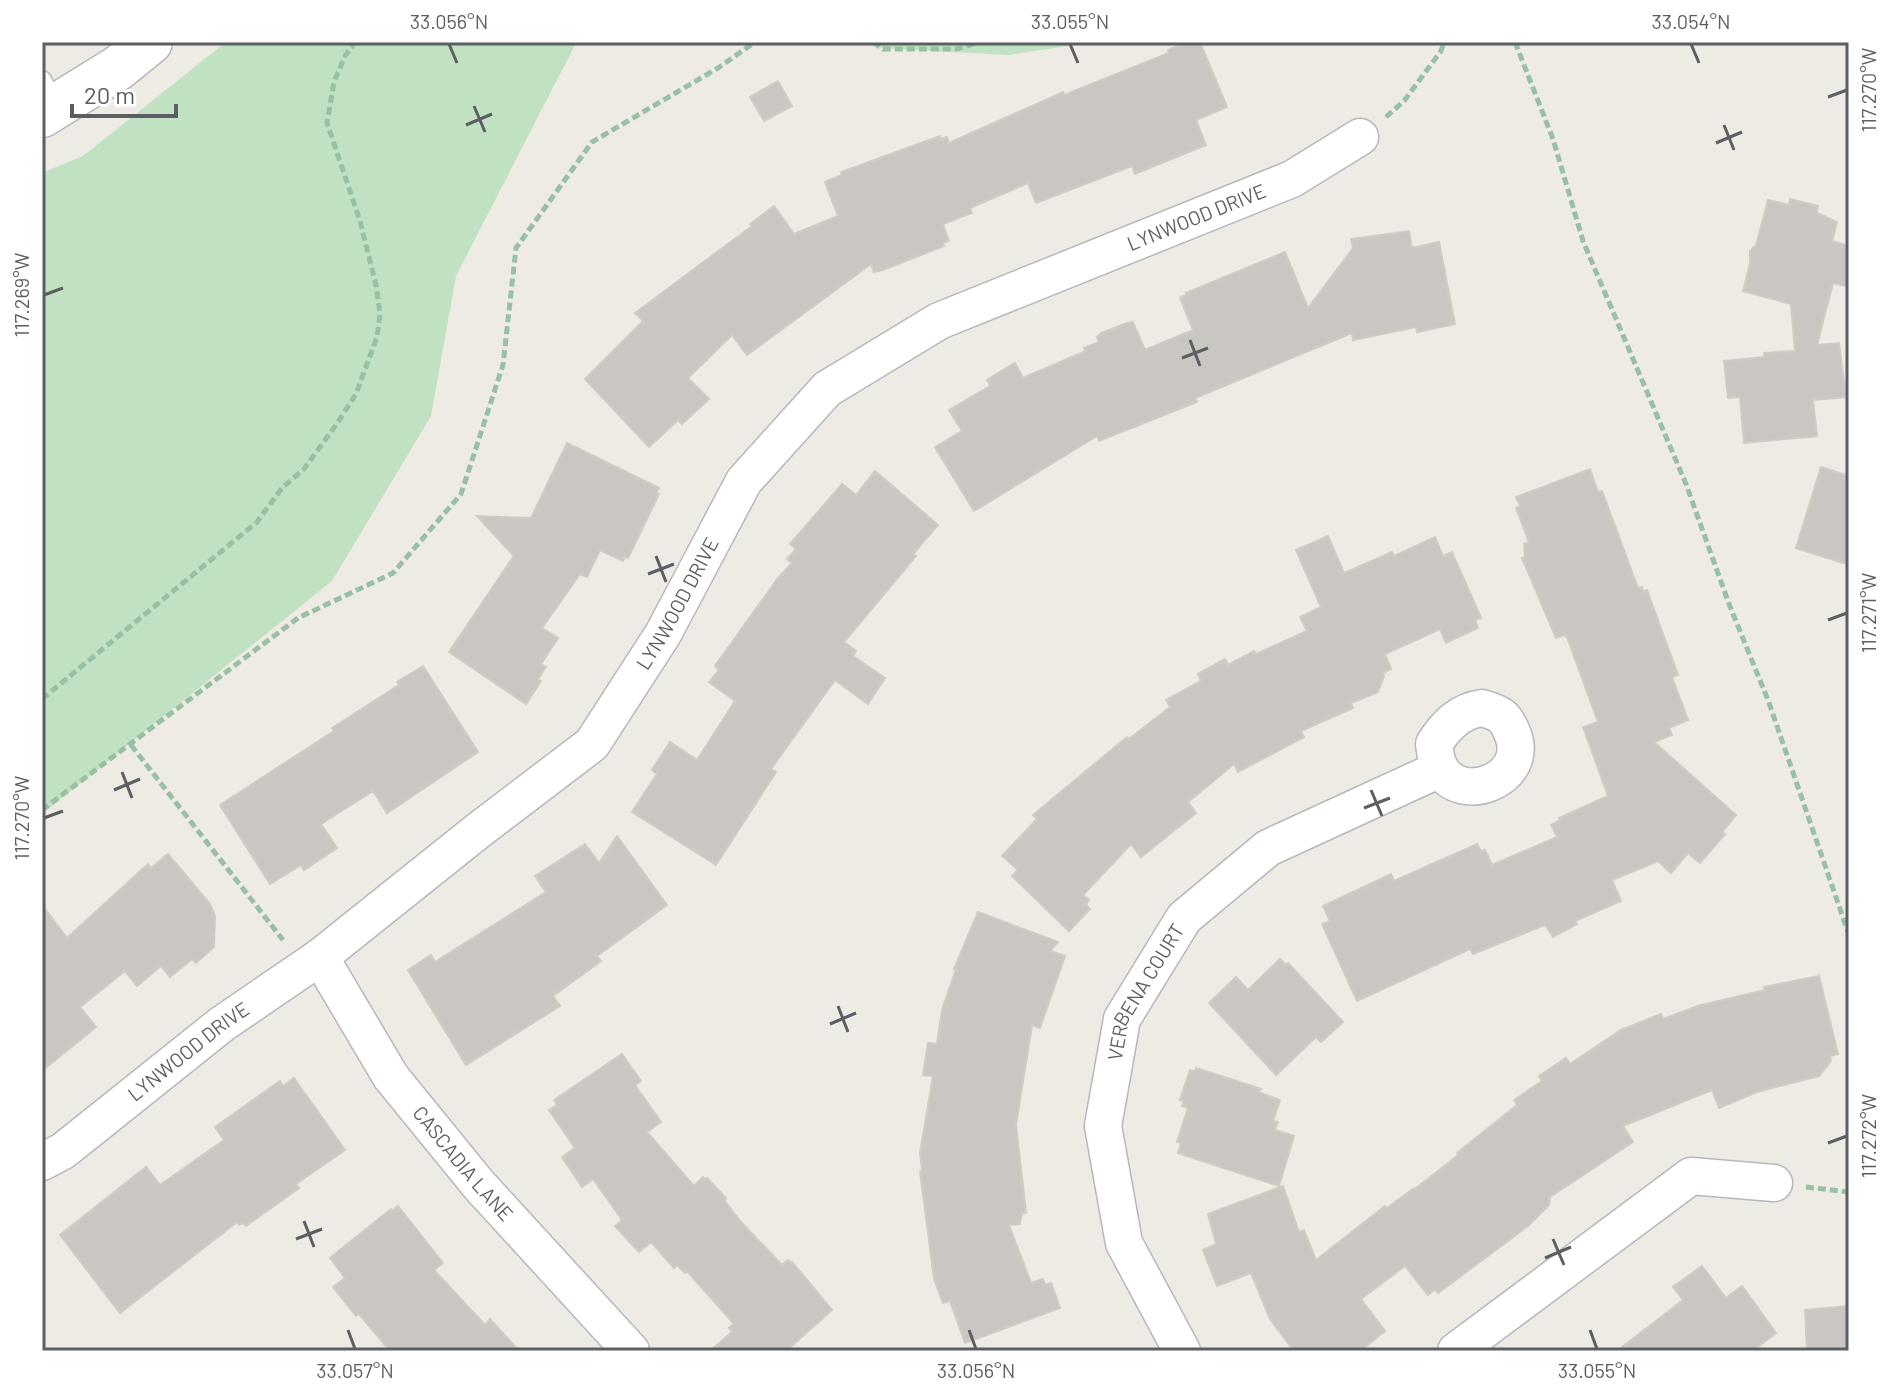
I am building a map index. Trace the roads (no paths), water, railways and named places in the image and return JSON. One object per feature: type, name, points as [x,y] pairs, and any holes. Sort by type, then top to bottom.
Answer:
[{"type":"main road","points":[[47,101],[118,68],[150,42]]},
{"type":"street","name":"LYNWOOD DRIVE","points":[[42,1162],[63,1151],[222,1024],[320,957],[592,744],[663,634],[744,481],[827,389],[939,321],[1292,179],[1360,137]]},
{"type":"street","name":"VERBENA COURT","points":[[1182,1351],[1124,1243],[1103,1126],[1122,1019],[1184,918],[1268,848],[1440,769]]},
{"type":"street","name":"CASCADIA LANE","points":[[320,957],[391,1077],[479,1185],[631,1351]]},
{"type":"street","points":[[1456,1351],[1691,1176],[1774,1183]]}]
